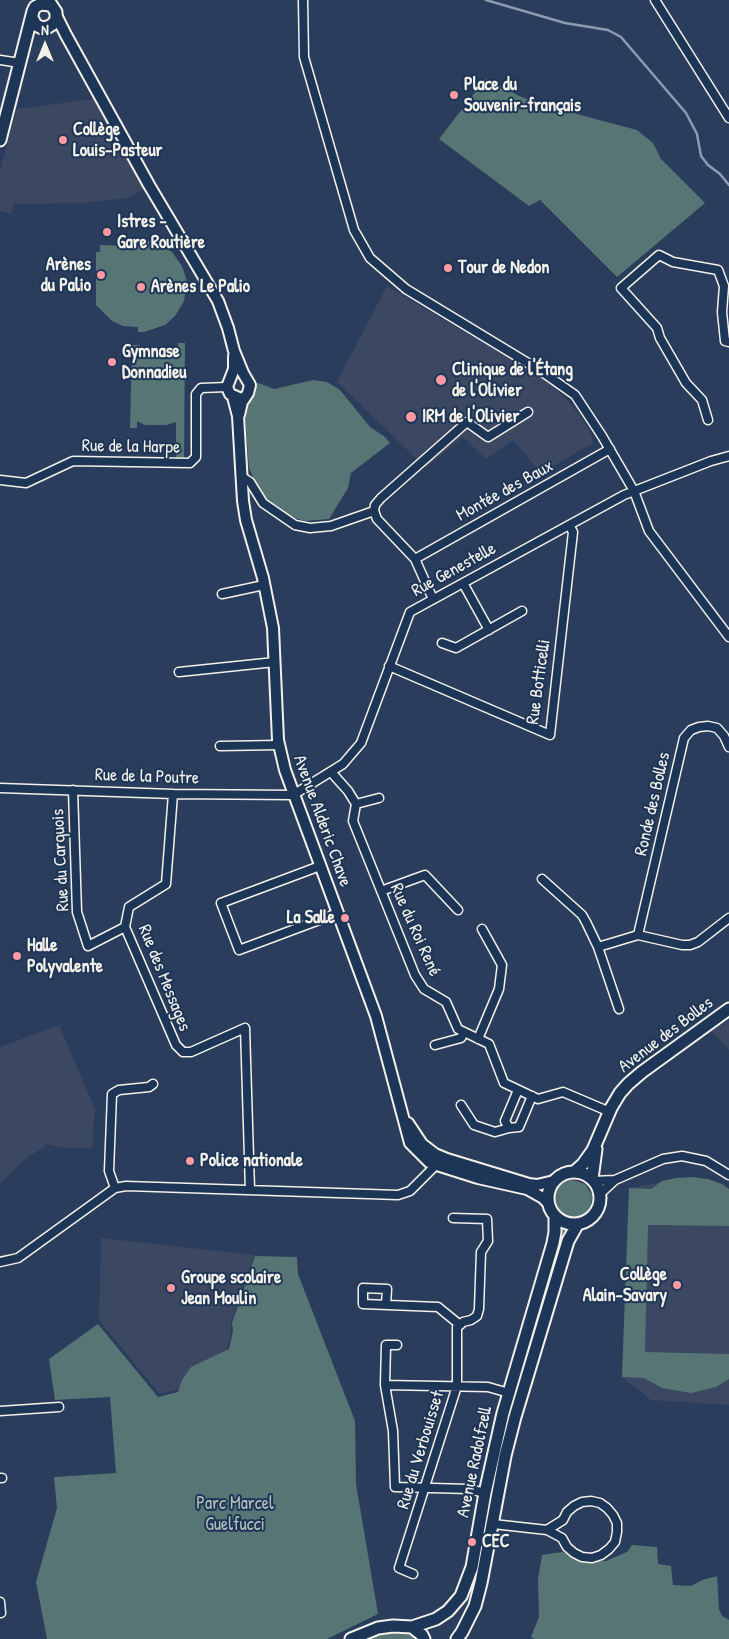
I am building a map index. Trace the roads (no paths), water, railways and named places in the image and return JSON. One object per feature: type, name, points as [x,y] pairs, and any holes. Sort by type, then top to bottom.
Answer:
[{"type":"main road","points":[[0,140],[26,37],[40,24],[54,22],[46,5],[33,12],[40,24]]},
{"type":"main road","name":"Avenue des Bolles","points":[[574,1172],[583,1164],[597,1143],[620,1094],[642,1072],[729,1009]]},
{"type":"main road","name":"Avenue des Bolles","points":[[592,1180],[597,1143]]},
{"type":"main road","points":[[574,1172],[584,1174],[592,1180],[600,1194],[598,1209],[593,1216],[587,1221],[577,1224],[562,1222],[555,1217],[548,1204],[548,1192],[554,1181],[566,1173],[574,1172]]},
{"type":"main road","name":"Avenue Radolfzell","points":[[351,1639],[382,1628],[393,1626],[412,1627],[436,1619],[448,1611],[461,1596],[472,1567],[493,1453],[554,1243],[556,1232],[555,1217]]},
{"type":"main road","name":"Avenue Radolfzell","points":[[457,1639],[475,1606],[493,1524],[505,1456],[524,1385],[568,1241],[577,1224]]},
{"type":"main road","points":[[412,1627],[424,1639]]},
{"type":"street","points":[[303,0],[304,57],[354,230],[370,258],[406,289],[541,371],[575,395],[610,449],[634,491],[649,531],[729,637]]},
{"type":"street","points":[[655,0],[729,118]]},
{"type":"street","points":[[46,5],[66,35],[157,198],[218,301],[242,372],[249,381],[250,389],[242,398],[234,397],[230,394],[229,382],[234,369],[234,351]]},
{"type":"street","points":[[40,24],[66,35]]},
{"type":"street","points":[[0,60],[20,63]]},
{"type":"street","points":[[708,420],[702,400],[686,383],[660,338],[657,328],[620,288],[659,255],[678,263],[718,270],[724,286],[722,312],[725,341],[729,342]]},
{"type":"street","points":[[229,382],[239,375],[246,377]]},
{"type":"street","name":"Rue de la Harpe","points":[[0,480],[26,483],[73,460],[190,463],[196,457],[196,394],[201,388],[229,382]]},
{"type":"street","name":"Avenue Alderic Chave","points":[[238,416],[245,396]]},
{"type":"street","name":"Avenue Alderic Chave","points":[[234,397],[238,416],[241,476],[246,520],[264,585],[273,628],[279,745],[285,772],[376,1016],[410,1143],[429,1162],[439,1161],[529,1184],[537,1185],[554,1181]]},
{"type":"street","points":[[434,599],[415,559],[377,519],[374,511],[375,505],[468,422],[488,437],[528,412]]},
{"type":"street","name":"Montée des Baux","points":[[415,559],[610,449]]},
{"type":"street","name":"Rue Genestelle","points":[[293,795],[343,764],[361,743],[410,612],[634,491],[711,461],[729,456]]},
{"type":"street","points":[[241,476],[250,482],[263,502],[295,525],[310,528],[331,526],[374,511]]},
{"type":"street","name":"Rue Botticelli","points":[[389,666],[550,735],[573,532],[569,525]]},
{"type":"street","points":[[463,583],[489,630]]},
{"type":"street","points":[[222,594],[264,585]]},
{"type":"street","points":[[442,643],[456,648],[522,611]]},
{"type":"street","points":[[179,672],[275,662]]},
{"type":"street","name":"Ronde des Bolles","points":[[638,935],[684,738],[691,730],[708,726],[717,728],[724,736],[729,747]]},
{"type":"street","points":[[220,746],[279,745]]},
{"type":"street","points":[[331,772],[348,791],[356,804],[379,798]]},
{"type":"street","name":"Rue de la Poutre","points":[[0,788],[173,794],[293,795]]},
{"type":"street","name":"Rue du Carquois","points":[[73,790],[77,912],[88,946],[125,927]]},
{"type":"street","name":"Rue des Messages","points":[[173,794],[166,884],[129,907],[125,927],[176,1045],[183,1052],[191,1052],[245,1028],[250,1190]]},
{"type":"street","name":"Rue du Roi René","points":[[356,804],[353,821],[415,975],[424,989],[446,1002],[458,1029],[489,1044],[504,1083],[538,1099],[564,1092],[610,1112]]},
{"type":"street","points":[[320,866],[221,903],[230,927],[239,950],[338,913]]},
{"type":"street","points":[[381,891],[425,875],[458,910]]},
{"type":"street","points":[[542,879],[582,915],[598,947],[619,1009]]},
{"type":"street","points":[[598,947],[638,935],[682,946],[690,946],[729,918]]},
{"type":"street","points":[[478,1039],[499,988],[502,965],[482,928]]},
{"type":"street","points":[[435,1045],[461,1038],[464,1032]]},
{"type":"street","points":[[115,1188],[109,1171],[112,1094],[119,1090],[149,1087],[152,1084]]},
{"type":"street","points":[[509,1128],[505,1121],[518,1090]]},
{"type":"street","points":[[461,1105],[474,1124],[495,1132],[519,1127],[532,1096]]},
{"type":"street","points":[[600,1194],[615,1180],[663,1159],[682,1156],[706,1161],[729,1175]]},
{"type":"street","points":[[0,1262],[18,1258],[115,1188],[126,1186],[398,1195],[410,1191],[439,1161]]},
{"type":"street","name":"Avenue Alderic Chave","points":[[439,1161],[478,1178],[527,1190],[543,1198],[548,1204]]},
{"type":"street","points":[[592,1180],[615,1180]]},
{"type":"street","points":[[386,1305],[438,1307],[460,1324],[477,1316],[480,1309],[481,1252],[488,1241],[487,1219],[453,1218]]},
{"type":"street","name":"Rue du Verbouisset","points":[[413,1574],[399,1568],[457,1386],[457,1327],[460,1324]]},
{"type":"street","points":[[397,1345],[386,1345],[385,1385],[393,1431],[395,1488],[469,1489],[485,1493]]},
{"type":"street","points":[[385,1385],[488,1387],[509,1393]]},
{"type":"street","points":[[0,1411],[58,1407]]},
{"type":"street","points":[[493,1524],[547,1530],[562,1538],[566,1547],[574,1553],[582,1557],[592,1558],[601,1555],[615,1542],[617,1523],[608,1508],[600,1503],[591,1501],[582,1502],[574,1506],[562,1520],[547,1530]]},
{"type":"street","points":[[0,1602],[0,1614]]},
{"type":"waterway","points":[[486,0],[565,23],[608,30],[621,37],[686,113],[697,134],[701,156],[729,185]]},
{"type":"place","name":"Place du Souvenir-français","points":[[454,95]]},
{"type":"place","name":"Collège Louis-Pasteur","points":[[63,140]]},
{"type":"place","name":"Istres - Gare Routière","points":[[107,232]]},
{"type":"place","name":"Tour de Nedon","points":[[448,268]]},
{"type":"place","name":"Arènes du Palio","points":[[101,275]]},
{"type":"place","name":"Arènes Le Palio","points":[[141,287]]},
{"type":"place","name":"Gymnase Donnadieu","points":[[112,362]]},
{"type":"place","name":"Clinique de l'Étang de l'Olivier","points":[[441,380]]},
{"type":"place","name":"IRM de l'Olivier","points":[[411,417]]},
{"type":"place","name":"La Salle","points":[[345,918]]},
{"type":"place","name":"Halle Polyvalente","points":[[17,956]]},
{"type":"place","name":"Police nationale","points":[[190,1161]]},
{"type":"place","name":"Collège Alain-Savary","points":[[677,1285]]},
{"type":"place","name":"Groupe scolaire Jean Moulin","points":[[171,1288]]},
{"type":"place","name":"CEC","points":[[472,1542]]},
{"type":"park label","name":"Parc Marcel Guelfucci","points":[[235,1514]]}]
